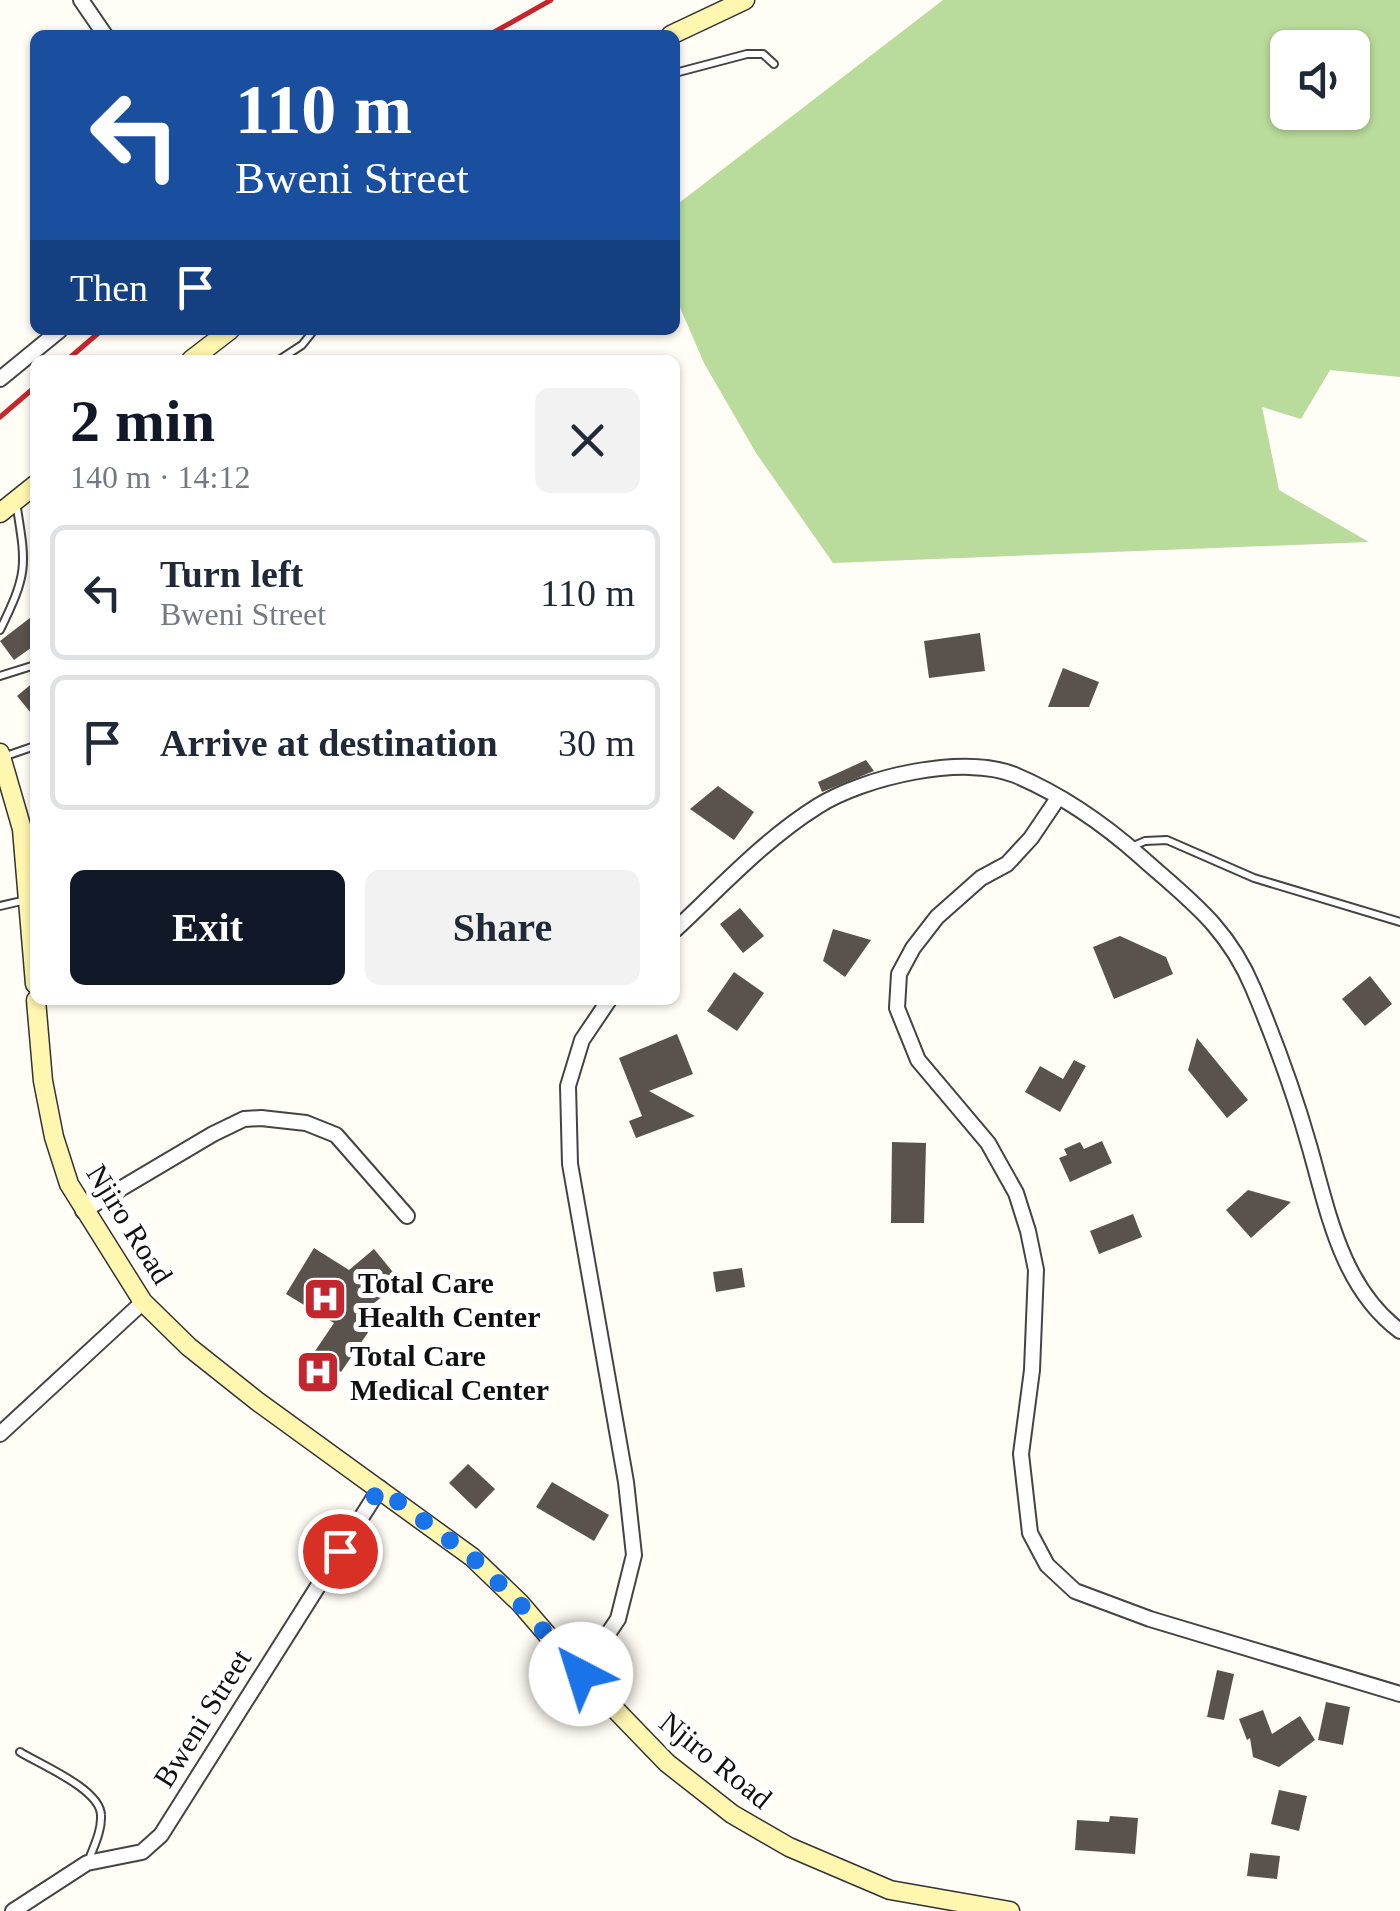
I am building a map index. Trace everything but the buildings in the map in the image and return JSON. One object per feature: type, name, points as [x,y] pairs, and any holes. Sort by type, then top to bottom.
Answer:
[{"type":"street","points":[[82,0],[103,30]]},
{"type":"street","points":[[680,31],[744,0]]},
{"type":"street","points":[[0,379],[54,335]]},
{"type":"street","points":[[198,355],[224,335]]},
{"type":"street","points":[[0,513],[30,489]]},
{"type":"street","points":[[1,755],[22,828],[30,924]]},
{"type":"street","points":[[680,925],[753,858],[819,805],[882,777],[953,766],[1012,774],[1058,798],[1111,831],[1202,910],[1227,937],[1252,985],[1272,1040],[1340,1248],[1358,1285],[1382,1317],[1400,1331]]},
{"type":"street","points":[[1058,798],[1031,838],[1007,864],[981,878],[937,918],[913,948],[899,974],[898,1008],[918,1060],[988,1143],[1016,1194],[1028,1230],[1036,1270],[1032,1370],[1021,1454],[1030,1532],[1047,1566],[1075,1591],[1150,1619],[1400,1694]]},
{"type":"street","name":"Njiro Road","points":[[36,1005],[43,1081],[68,1184],[144,1302],[188,1347],[472,1557],[667,1764],[732,1814],[788,1848],[890,1890],[1010,1911]]},
{"type":"street","points":[[581,1674],[618,1619],[634,1555],[626,1482],[570,1164],[568,1086],[582,1040],[606,1005]]},
{"type":"street","points":[[82,1211],[213,1134],[244,1119],[261,1118],[306,1123],[336,1135],[407,1216]]},
{"type":"street","points":[[0,1434],[144,1302]]},
{"type":"street","name":"Bweni Street","points":[[13,1911],[87,1864],[142,1852],[161,1835],[380,1488]]},
{"type":"lane","points":[[680,73],[747,54],[763,54],[774,64]]},
{"type":"lane","points":[[287,355],[310,335]]},
{"type":"lane","points":[[0,630],[16,598],[26,564],[16,500]]},
{"type":"lane","points":[[0,676],[30,667]]},
{"type":"lane","points":[[1,755],[30,747]]},
{"type":"lane","points":[[1130,847],[1145,841],[1168,840],[1254,878],[1400,922]]},
{"type":"lane","points":[[0,906],[28,900]]},
{"type":"lane","points":[[20,1752],[86,1790],[97,1801],[102,1819],[87,1864]]},
{"type":"green space","points":[[943,0],[1400,0],[1400,377],[1330,370],[1301,419],[1262,407],[1279,490],[1369,542],[833,563],[756,453],[704,363],[680,308],[680,202]]},
{"type":"railway","points":[[498,30],[551,0]]},
{"type":"railway","points":[[73,355],[96,335]]},
{"type":"railway","points":[[0,417],[30,391]]},
{"type":"place","name":"Total Care Health Center","points":[[325,1299]]},
{"type":"place","name":"Total Care Medical Center","points":[[318,1372]]},
{"type":"route","points":[[340,1551],[380,1488],[472,1557],[520,1604],[581,1674]]}]
